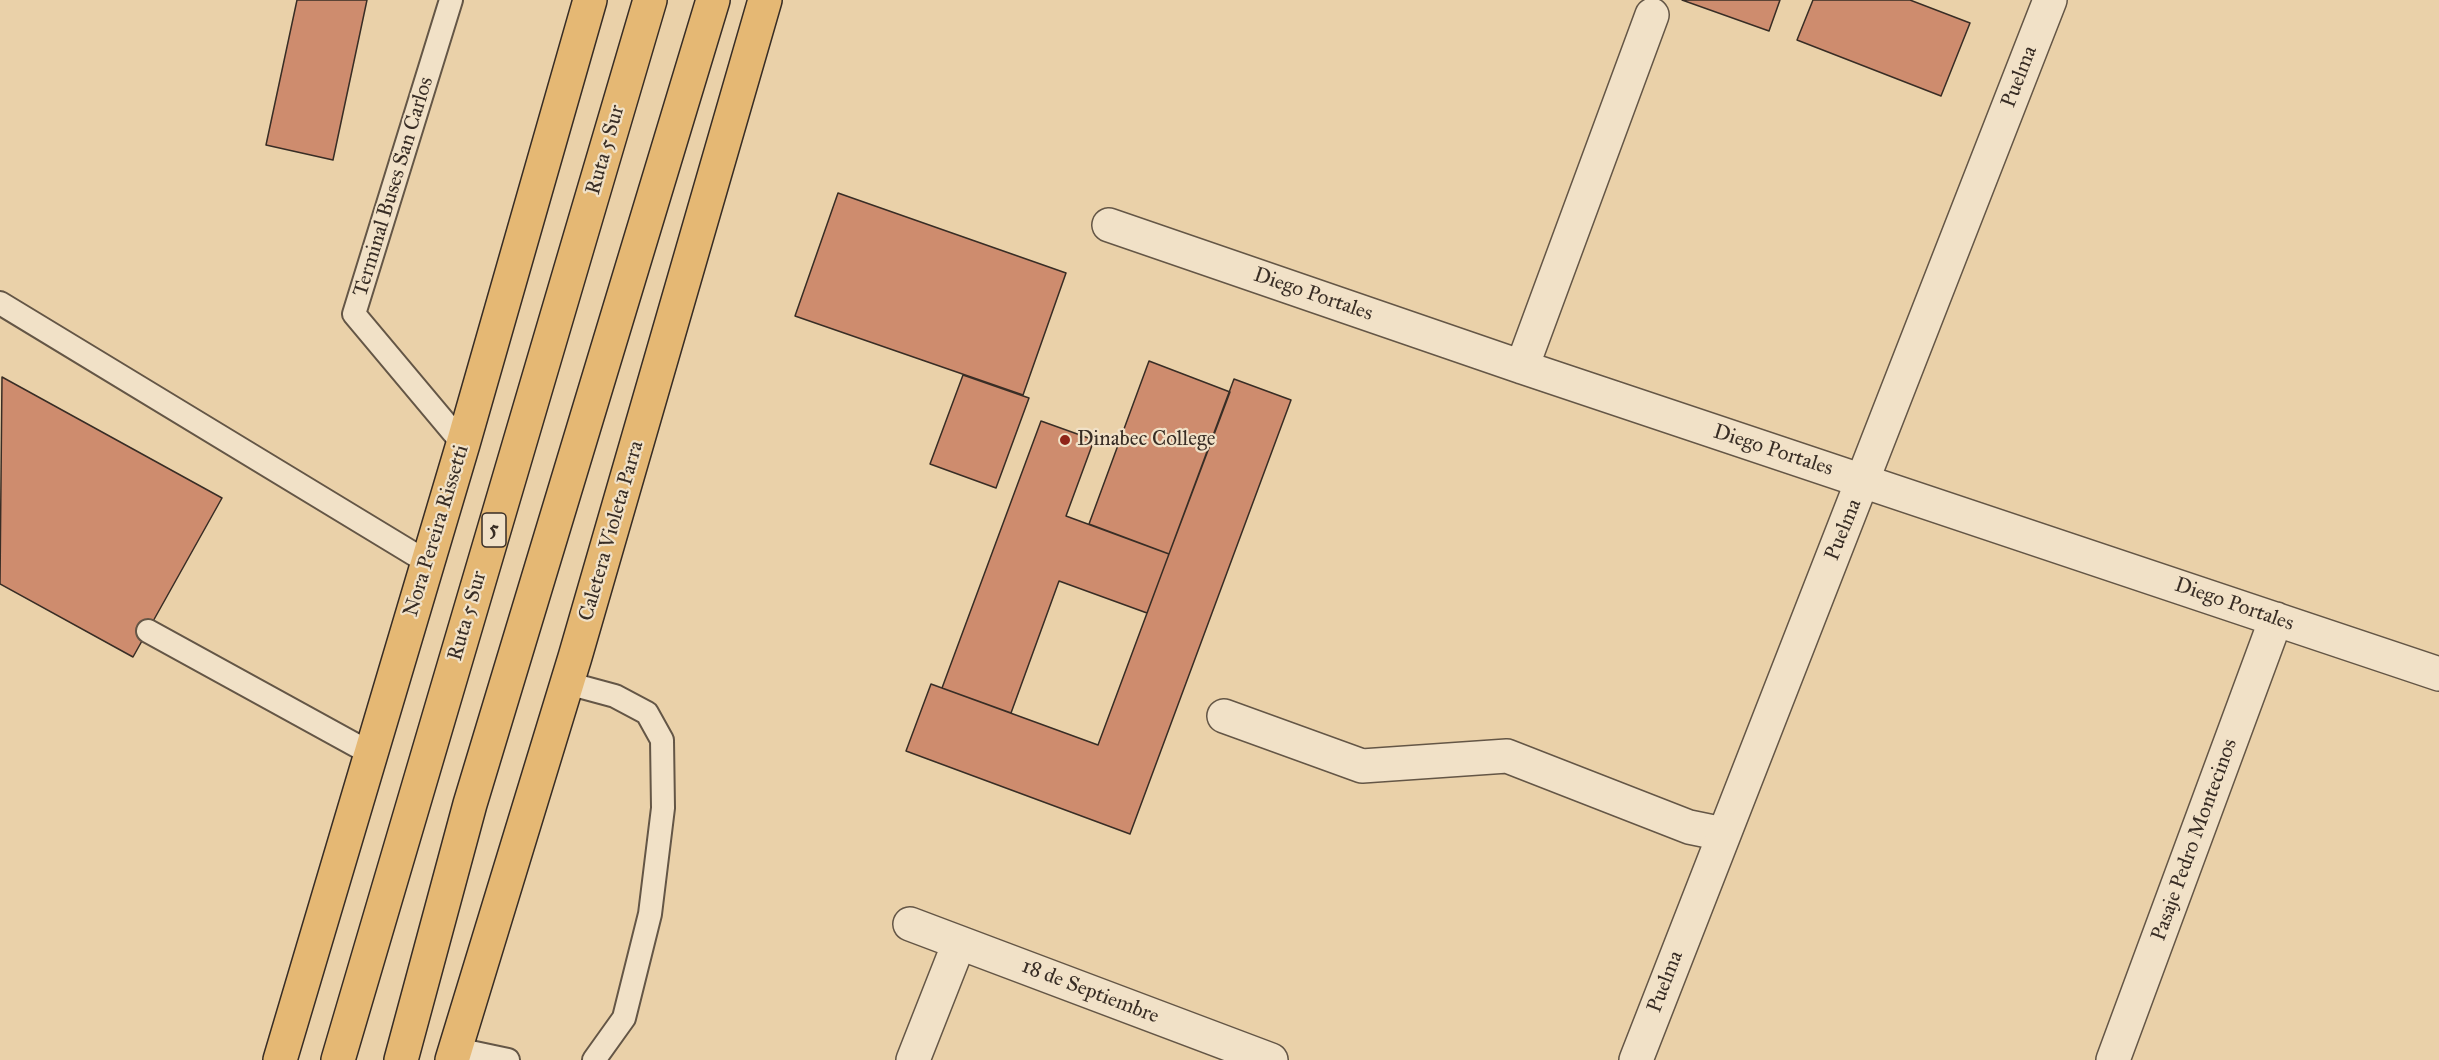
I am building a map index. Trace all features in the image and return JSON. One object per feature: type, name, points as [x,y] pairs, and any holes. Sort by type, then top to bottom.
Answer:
[{"type":"main road","name":"Nora Pereira Rissetti","points":[[280,1060],[463,444],[590,0]]},
{"type":"main road","name":"Ruta 5 Sur","points":[[338,1060],[650,0]]},
{"type":"main road","points":[[401,1060],[470,804],[713,0]]},
{"type":"main road","name":"Caletera Violeta Parra","points":[[454,1055],[567,683],[765,0]]},
{"type":"street","name":"Puelma","points":[[1636,1060],[2050,0]]},
{"type":"street","points":[[1522,367],[1652,15]]},
{"type":"street","name":"Diego Portales","points":[[1109,225],[1522,367],[2439,674]]},
{"type":"street","name":"Pasaje Pedro Montecinos","points":[[2113,1060],[2276,619]]},
{"type":"street","points":[[1224,716],[1362,766],[1507,756],[1689,827],[1723,834]]},
{"type":"street","name":"18 de Septiembre","points":[[910,924],[1271,1060]]},
{"type":"street","points":[[913,1060],[959,943]]},
{"type":"lane","name":"Terminal Buses San Carlos","points":[[451,0],[354,314],[463,444]]},
{"type":"lane","points":[[0,303],[427,562]]},
{"type":"lane","points":[[148,631],[370,753]]},
{"type":"lane","points":[[567,683],[615,696],[647,713],[662,740],[663,808],[650,914],[624,1018],[594,1060]]},
{"type":"lane","points":[[454,1055],[508,1060]]},
{"type":"building","points":[[297,0],[367,0],[333,160],[266,145]]},
{"type":"building","points":[[1682,0],[1780,0],[1769,31]]},
{"type":"building","points":[[1813,0],[1910,0],[1970,23],[1941,96],[1797,40]]},
{"type":"building","points":[[838,193],[1066,273],[1023,395],[795,316]]},
{"type":"building","points":[[1149,361],[1230,392],[1169,554],[1089,524]]},
{"type":"building","points":[[963,375],[1029,398],[996,488],[930,464]]},
{"type":"building","points":[[2,377],[222,498],[133,657],[0,584]]},
{"type":"building","points":[[1234,379],[1291,400],[1130,834],[906,751],[931,684],[1098,745]]},
{"type":"building","points":[[1041,421],[1094,440],[1066,516],[1169,554],[1147,613],[1059,581],[1011,713],[942,688]]},
{"type":"place","name":"Dinabec College","points":[[1065,440]]}]
